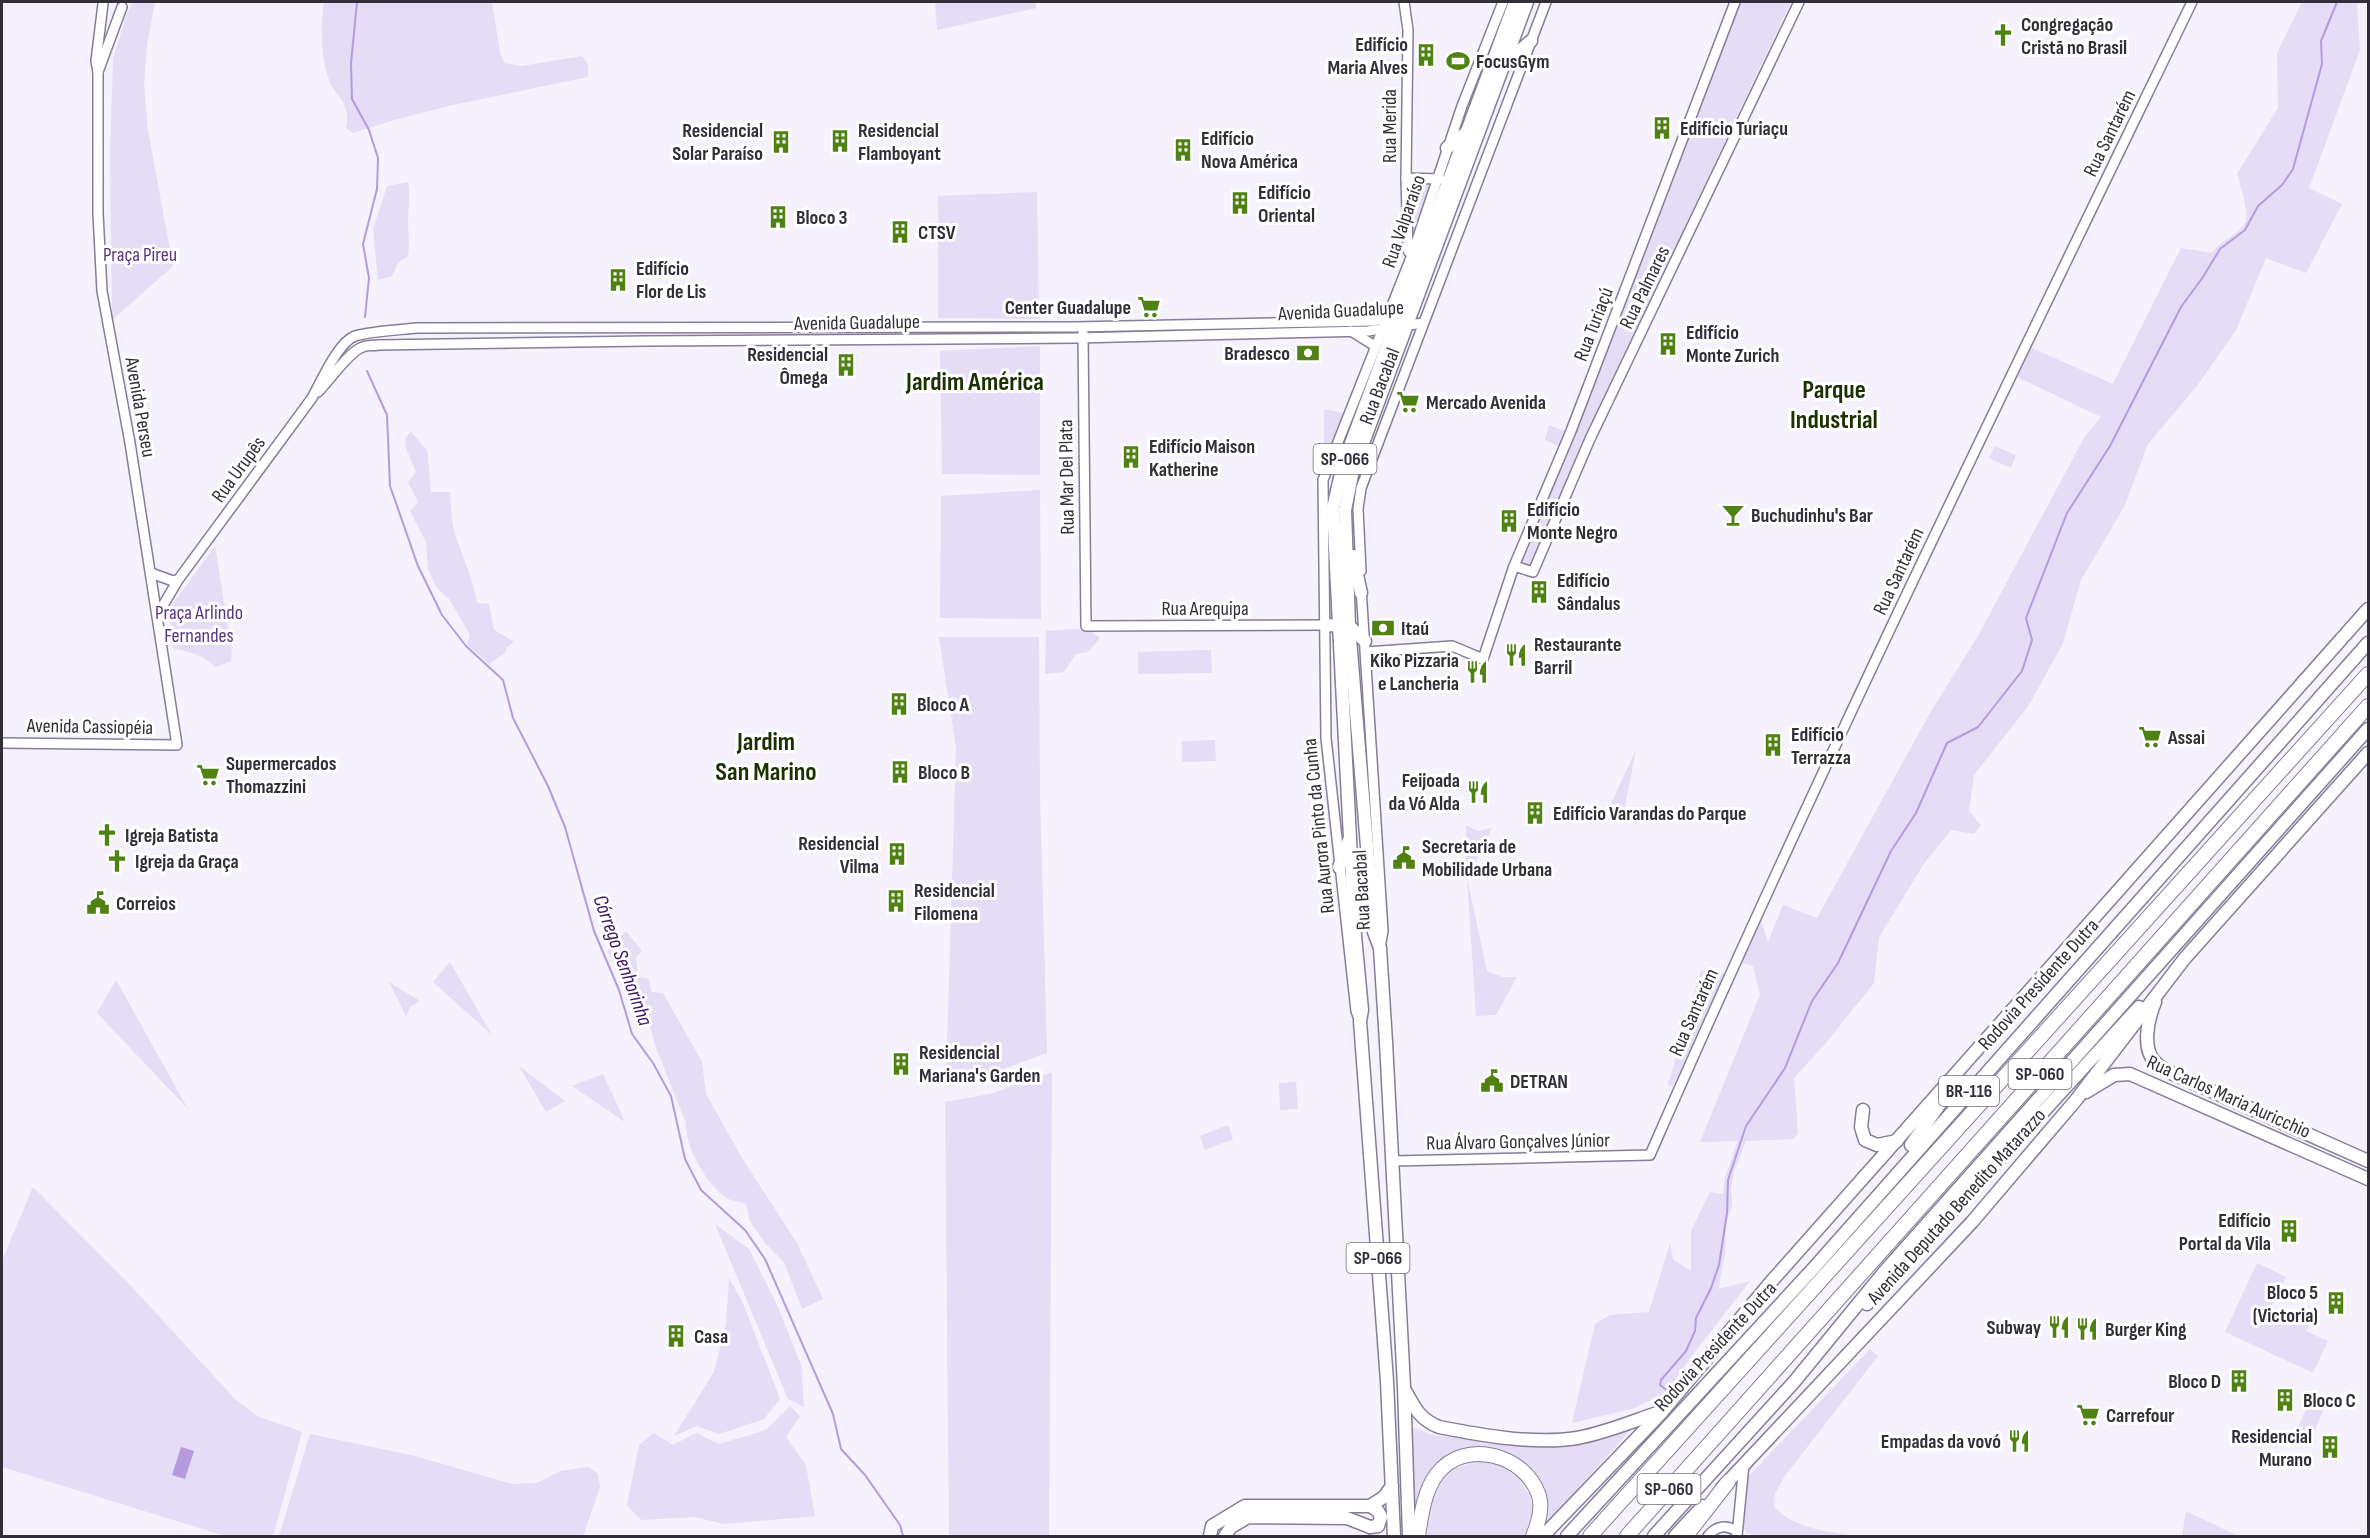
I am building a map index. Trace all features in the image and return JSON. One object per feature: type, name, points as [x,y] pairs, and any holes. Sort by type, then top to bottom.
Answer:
[{"type":"highway","name":"Rodovia Presidente Dutra","points":[[1590,1536],[2368,674]]},
{"type":"highway","name":"SP-060","points":[[1627,1536],[2368,706]]},
{"type":"highway","points":[[1418,1536],[1427,1494],[1436,1475],[1452,1461],[1480,1454],[1500,1456],[1534,1485],[1538,1494],[1540,1515],[1533,1536]]},
{"type":"highway","points":[[1686,1536],[1728,1482]]},
{"type":"main road","name":"SP-066","points":[[1409,1536],[1393,1161],[1380,948],[1374,932],[1333,508],[1337,486],[1392,326],[1515,2]]},
{"type":"main road","name":"SP-066","points":[[1448,182],[1497,83],[1527,2]]},
{"type":"main road","points":[[1501,39],[1502,4]]},
{"type":"main road","points":[[1497,83],[1517,53],[1531,41]]},
{"type":"main road","points":[[1447,148],[1466,133]]},
{"type":"main road","name":"SP-066","points":[[1392,326],[1353,470],[1345,510],[1344,626],[1355,936],[1388,1381],[1394,1536]]},
{"type":"main road","points":[[1345,510],[1361,593]]},
{"type":"main road","points":[[1543,1536],[1662,1412],[1770,1283],[2368,609]]},
{"type":"main road","points":[[1325,625],[1344,626],[1366,647]]},
{"type":"main road","name":"Rodovia Presidente Dutra","points":[[1567,1536],[1812,1270],[1869,1203],[2368,643]]},
{"type":"main road","name":"BR-116","points":[[1654,1536],[1794,1382],[1885,1271],[2368,729]]},
{"type":"main road","name":"Avenida Deputado Benedito Matarazzo","points":[[1675,1536],[1972,1222],[2076,1100],[2185,958],[2368,753]]},
{"type":"main road","points":[[1339,867],[1350,836]]},
{"type":"main road","points":[[1794,1382],[1918,1251],[2112,1035],[2185,958]]},
{"type":"main road","name":"Rua Carlos Maria Auricchio","points":[[2159,990],[2150,1015],[2148,1032],[2148,1047],[2155,1062],[2173,1074],[2365,1159]]},
{"type":"main road","points":[[1869,1203],[1924,1128],[1958,1073]]},
{"type":"main road","name":"Rua Carlos Maria Auricchio","points":[[2076,1100],[2096,1084],[2114,1075],[2130,1074],[2368,1179]]},
{"type":"main road","points":[[1863,1110],[1861,1132],[1865,1140],[1877,1145],[1898,1140]]},
{"type":"main road","points":[[2344,1168],[2365,1159]]},
{"type":"main road","points":[[1404,1388],[1418,1414],[1425,1421],[1439,1427],[1537,1440],[1560,1440],[1594,1434],[1662,1412]]},
{"type":"main road","points":[[1370,1506],[1384,1497],[1392,1486]]},
{"type":"main road","points":[[1210,1536],[1212,1526],[1245,1506],[1370,1506],[1378,1511],[1381,1517],[1378,1526],[1372,1532],[1347,1518],[1248,1517],[1231,1527],[1226,1536]]},
{"type":"street","name":"Rua Merida","points":[[1404,2],[1408,30],[1406,178],[1410,253]]},
{"type":"street","name":"Rua Bacabal","points":[[1380,948],[1383,931],[1361,593],[1358,509],[1360,488],[1546,2]]},
{"type":"street","name":"Rua Turiaçú","points":[[1366,647],[1452,646],[1483,659],[1514,566],[1584,398],[1735,2]]},
{"type":"street","name":"Rua Palmares","points":[[1514,566],[1533,572],[1590,438],[1799,2]]},
{"type":"street","name":"Rua Santarém","points":[[1644,1156],[1650,1155],[1731,971],[1919,566],[2192,2]]},
{"type":"street","points":[[103,3],[107,9],[113,11],[123,4]]},
{"type":"street","name":"Avenida Perseu","points":[[103,3],[96,61],[98,72],[98,213],[102,291],[130,442],[177,745]]},
{"type":"street","name":"Avenida Perseu","points":[[98,72],[123,4]]},
{"type":"street","name":"Rua Valparaíso","points":[[1325,625],[1323,480],[1375,346],[1392,326],[1410,253],[1448,182],[1447,148],[1502,4]]},
{"type":"street","points":[[1406,178],[1448,182],[1468,206]]},
{"type":"street","name":"Avenida Guadalupe","points":[[345,344],[354,337],[417,328],[1083,326],[1372,321],[1392,326]]},
{"type":"street","name":"Avenida Guadalupe","points":[[312,398],[336,374],[351,352],[363,347],[378,345],[588,341],[1084,338],[1351,331],[1423,323]]},
{"type":"street","name":"Rua Mar Del Plata","points":[[1083,326],[1086,626]]},
{"type":"street","points":[[1351,331],[1375,346]]},
{"type":"street","name":"Rua Urupês","points":[[158,614],[178,580],[312,398],[326,371],[345,344]]},
{"type":"street","points":[[151,573],[173,581],[178,580]]},
{"type":"street","name":"Rua Arequipa","points":[[1086,626],[1325,625]]},
{"type":"street","name":"Rua Aurora Pinto da Cunha","points":[[1325,625],[1326,738],[1356,1011],[1360,1021]]},
{"type":"street","name":"Avenida Cassiopéia","points":[[2,743],[177,745]]},
{"type":"street","name":"Rua Álvaro Gonçalves Júnior","points":[[1393,1161],[1644,1156]]},
{"type":"street","points":[[1737,1534],[1744,1464]]},
{"type":"street","points":[[1708,1536],[1722,1527],[1732,1528],[1737,1534]]},
{"type":"green space","name":"Praça Pireu","points":[[133,2],[155,2],[147,44],[144,85],[148,131],[173,266],[112,320],[110,156],[113,58]]},
{"type":"green space","points":[[324,2],[492,2],[500,53],[505,63],[522,66],[582,56],[588,64],[588,77],[453,105],[353,133],[346,128],[347,112],[331,84],[324,59],[322,20]]},
{"type":"green space","points":[[935,2],[1036,2],[1036,8],[937,30]]},
{"type":"green space","points":[[1739,2],[1791,2],[1626,355],[1532,570],[1518,564],[1601,366]]},
{"type":"green space","points":[[2302,2],[2360,2],[2357,5],[2360,50],[2309,188],[2342,204],[2306,273],[2266,258],[2236,330],[2197,386],[2148,444],[2124,507],[2081,580],[2063,643],[2029,705],[1974,775],[1969,811],[1981,825],[1974,834],[1951,830],[1925,862],[1879,937],[1874,983],[1825,1044],[1794,1078],[1798,1133],[1794,1139],[1746,1141],[1734,1172],[1731,1188],[1732,1206],[1726,1223],[1725,1253],[1718,1289],[1750,1281],[1667,1392],[1635,1408],[1572,1423],[1595,1324],[1610,1315],[1649,1312],[1670,1243],[1673,1259],[1691,1271],[1691,1231],[1710,1192],[1723,1194],[1725,1177],[1738,1141],[1700,1142],[1760,995],[1753,966],[1740,962],[1760,917],[1768,942],[1783,905],[1817,918],[1930,713],[1978,636],[2085,436],[2101,417],[2013,375],[2030,347],[2113,384],[2181,248],[2212,253],[2244,225],[2246,208],[2237,174],[2278,108],[2277,53]]},
{"type":"green space","points":[[408,182],[408,256],[398,263],[392,276],[378,280],[373,229],[387,186]]},
{"type":"green space","points":[[1412,182],[1433,183],[1414,238]]},
{"type":"green space","points":[[1037,192],[1039,319],[938,318],[938,196]]},
{"type":"green space","points":[[1040,346],[1040,475],[942,474],[940,351]]},
{"type":"green space","points":[[1324,409],[1344,413],[1324,466]]},
{"type":"green space","points":[[1549,425],[1567,432],[1561,447],[1545,440]]},
{"type":"green space","points":[[411,432],[427,450],[431,492],[450,492],[454,530],[473,584],[477,603],[489,604],[494,630],[514,642],[508,646],[505,653],[489,664],[467,644],[470,635],[450,600],[437,588],[428,569],[426,542],[410,511],[418,502],[408,482],[416,472],[406,448],[405,438]]},
{"type":"green space","points":[[1995,446],[2016,455],[2011,468],[1989,458]]},
{"type":"green space","points":[[1040,490],[1041,619],[940,618],[941,496]]},
{"type":"green space","name":"Praça Arlindo Fernandes","points":[[215,546],[232,653],[231,661],[216,667],[196,654],[173,649],[169,609]]},
{"type":"green space","points":[[1087,628],[1100,638],[1088,652],[1076,654],[1064,672],[1045,674],[1046,631]]},
{"type":"green space","points":[[939,637],[1039,637],[1040,796],[1047,1053],[995,1072],[946,1081],[956,747]]},
{"type":"green space","points":[[1211,650],[1212,673],[1138,674],[1138,652]]},
{"type":"green space","points":[[1215,740],[1216,761],[1182,762],[1182,741]]},
{"type":"green space","points":[[1636,750],[1624,811],[1618,806],[1610,806]]},
{"type":"green space","points":[[1466,825],[1478,831],[1492,828],[1472,869],[1466,861]]},
{"type":"green space","points":[[1467,878],[1487,971],[1502,977],[1517,977],[1496,1015],[1476,1016]]},
{"type":"green space","points":[[626,931],[642,951],[636,957],[638,976],[649,979],[651,992],[663,993],[702,1062],[706,1094],[742,1158],[798,1245],[823,1299],[802,1309],[784,1262],[765,1243],[750,1221],[746,1204],[728,1199],[720,1193],[705,1176],[693,1154],[686,1132],[686,1123],[655,1045],[650,1026],[630,995],[634,985],[624,981],[607,951]]},
{"type":"green space","points":[[450,962],[492,1035],[433,982]]},
{"type":"green space","points":[[1701,970],[1725,973],[1673,1086],[1668,1085]]},
{"type":"green space","points":[[116,980],[188,1109],[97,1013]]},
{"type":"green space","points":[[389,982],[420,1001],[411,1006],[406,1016]]},
{"type":"green space","points":[[519,1066],[565,1101],[546,1112]]},
{"type":"green space","points":[[1052,1072],[1049,1536],[949,1536],[945,1102],[990,1094]]},
{"type":"green space","points":[[603,1074],[625,1122],[572,1086]]},
{"type":"green space","points":[[1296,1082],[1298,1109],[1280,1110],[1279,1083]]},
{"type":"green space","points":[[1228,1125],[1233,1139],[1205,1150],[1200,1136]]},
{"type":"green space","points":[[33,1187],[131,1286],[235,1399],[257,1416],[302,1432],[273,1536],[225,1536],[2,1467],[2,1261]]},
{"type":"green space","points":[[715,1224],[749,1249],[778,1307],[801,1365],[804,1407],[788,1399]]},
{"type":"green space","points":[[2257,1263],[2286,1277],[2271,1307],[2309,1325],[2306,1331],[2328,1341],[2313,1373],[2225,1332]]},
{"type":"green space","points":[[729,1278],[742,1301],[780,1399],[764,1419],[719,1434],[697,1426],[674,1436],[714,1372],[726,1324]]},
{"type":"green space","points":[[1870,1349],[1878,1356],[1784,1477],[1775,1494],[1774,1506],[1799,1524],[1853,1536],[1758,1536],[1747,1533],[1742,1525],[1746,1479]]},
{"type":"green space","points":[[2310,1400],[2325,1406],[2309,1445],[2293,1439]]},
{"type":"green space","points":[[790,1406],[800,1416],[786,1437],[806,1465],[815,1516],[724,1524],[694,1517],[641,1520],[627,1505],[639,1445],[654,1433],[673,1445],[696,1433],[719,1444],[766,1430]]},
{"type":"green space","points":[[1637,1423],[1541,1530],[1543,1497],[1536,1480],[1520,1462],[1498,1450],[1485,1447],[1460,1449],[1441,1460],[1426,1481],[1415,1514],[1411,1427],[1436,1436],[1561,1444]]},
{"type":"green space","points":[[310,1434],[415,1456],[512,1484],[537,1483],[560,1471],[589,1467],[598,1474],[600,1487],[583,1536],[279,1536]]},
{"type":"green space","points":[[1477,1461],[1497,1463],[1516,1476],[1529,1494],[1533,1510],[1525,1536],[1427,1536],[1432,1498],[1440,1481],[1455,1469]]},
{"type":"green space","points":[[2186,1511],[2238,1536],[2182,1536]]},
{"type":"shaded area","points":[[181,1447],[194,1451],[185,1479],[172,1475]]},
{"type":"waterway","name":"Córrego Senhorinha","points":[[357,2],[351,63],[352,99],[369,130],[378,158],[377,189],[363,244],[369,278],[365,317]]},
{"type":"waterway","points":[[1667,1390],[1660,1385],[1661,1380],[1686,1351],[1695,1331],[1696,1318],[1711,1288],[1719,1265],[1727,1213],[1728,1180],[1746,1126],[1785,1068],[1812,1001],[1838,963],[1891,851],[1916,813],[1947,743],[1978,727],[2022,671],[2032,640],[2026,618],[2067,513],[2110,446],[2181,307],[2220,249],[2245,230],[2258,206],[2282,185],[2293,169],[2322,64],[2321,41],[2337,2]]},
{"type":"waterway","name":"Córrego Senhorinha","points":[[367,371],[387,415],[390,486],[418,566],[442,615],[466,646],[503,680],[513,718],[548,786],[565,827],[594,931],[619,990],[632,1034],[653,1063],[671,1096],[685,1159],[701,1190],[745,1230],[765,1259],[833,1414],[841,1449],[865,1475],[900,1525],[903,1536]]},
{"type":"place","name":"Congregação Cristã no Brasil","points":[[2003,35]]},
{"type":"place","name":"Edifício Maria Alves","points":[[1426,55]]},
{"type":"place","name":"FocusGym","points":[[1458,61]]},
{"type":"place","name":"Edifício Turiaçu","points":[[1662,128]]},
{"type":"place","name":"Residencial Flamboyant","points":[[840,141]]},
{"type":"place","name":"Residencial Solar Paraíso","points":[[781,142]]},
{"type":"place","name":"Edifício Nova América","points":[[1183,150]]},
{"type":"place","name":"Edifício Oriental","points":[[1240,203]]},
{"type":"place","name":"Bloco 3","points":[[778,217]]},
{"type":"place","name":"CTSV","points":[[900,232]]},
{"type":"place","name":"Edifício Flor de Lis","points":[[618,280]]},
{"type":"place","name":"Center Guadalupe","points":[[1149,307]]},
{"type":"place","name":"Edifício Monte Zurich","points":[[1668,344]]},
{"type":"place","name":"Bradesco","points":[[1308,353]]},
{"type":"place","name":"Residencial Ômega","points":[[846,365]]},
{"type":"place","name":"Mercado Avenida","points":[[1408,402]]},
{"type":"place","name":"Edifício Maison Katherine","points":[[1131,457]]},
{"type":"place","name":"Buchudinhu's Bar","points":[[1733,515]]},
{"type":"place","name":"Edifício Monte Negro","points":[[1509,521]]},
{"type":"place","name":"Edifício Sândalus","points":[[1539,592]]},
{"type":"place","name":"Itaú","points":[[1383,628]]},
{"type":"place","name":"Restaurante Barril","points":[[1516,655]]},
{"type":"place","name":"Kiko Pizzaria e Lancheria","points":[[1477,672]]},
{"type":"place","name":"Bloco A","points":[[899,704]]},
{"type":"place","name":"Assai","points":[[2150,737]]},
{"type":"place","name":"Edifício Terrazza","points":[[1773,745]]},
{"type":"place","name":"Bloco B","points":[[900,772]]},
{"type":"place","name":"Supermercados Thomazzini","points":[[208,775]]},
{"type":"place","name":"Feijoada da Vó Alda","points":[[1478,792]]},
{"type":"place","name":"Edifício Varandas do Parque","points":[[1535,813]]},
{"type":"place","name":"Igreja Batista","points":[[107,835]]},
{"type":"place","name":"Residencial Vilma","points":[[897,854]]},
{"type":"place","name":"Secretaria de Mobilidade Urbana","points":[[1404,858]]},
{"type":"place","name":"Igreja da Graça","points":[[117,861]]},
{"type":"place","name":"Residencial Filomena","points":[[896,901]]},
{"type":"place","name":"Correios","points":[[98,903]]},
{"type":"place","name":"Residencial Mariana's Garden","points":[[901,1064]]},
{"type":"place","name":"DETRAN","points":[[1492,1081]]},
{"type":"place","name":"Edifício Portal da Vila","points":[[2289,1231]]},
{"type":"place","name":"Bloco 5 (Victoria)","points":[[2336,1303]]},
{"type":"place","name":"Subway","points":[[2059,1327]]},
{"type":"place","name":"Burger King","points":[[2087,1329]]},
{"type":"place","name":"Casa","points":[[676,1336]]},
{"type":"place","name":"Bloco D","points":[[2239,1381]]},
{"type":"place","name":"Bloco C","points":[[2285,1400]]},
{"type":"place","name":"Carrefour","points":[[2088,1415]]},
{"type":"place","name":"Empadas da vovó","points":[[2019,1441]]},
{"type":"place","name":"Residencial Murano","points":[[2330,1447]]},
{"type":"district","name":"Jardim América","points":[[975,381]]},
{"type":"district","name":"Parque Industrial","points":[[1834,404]]},
{"type":"district","name":"Jardim San Marino","points":[[766,756]]}]
